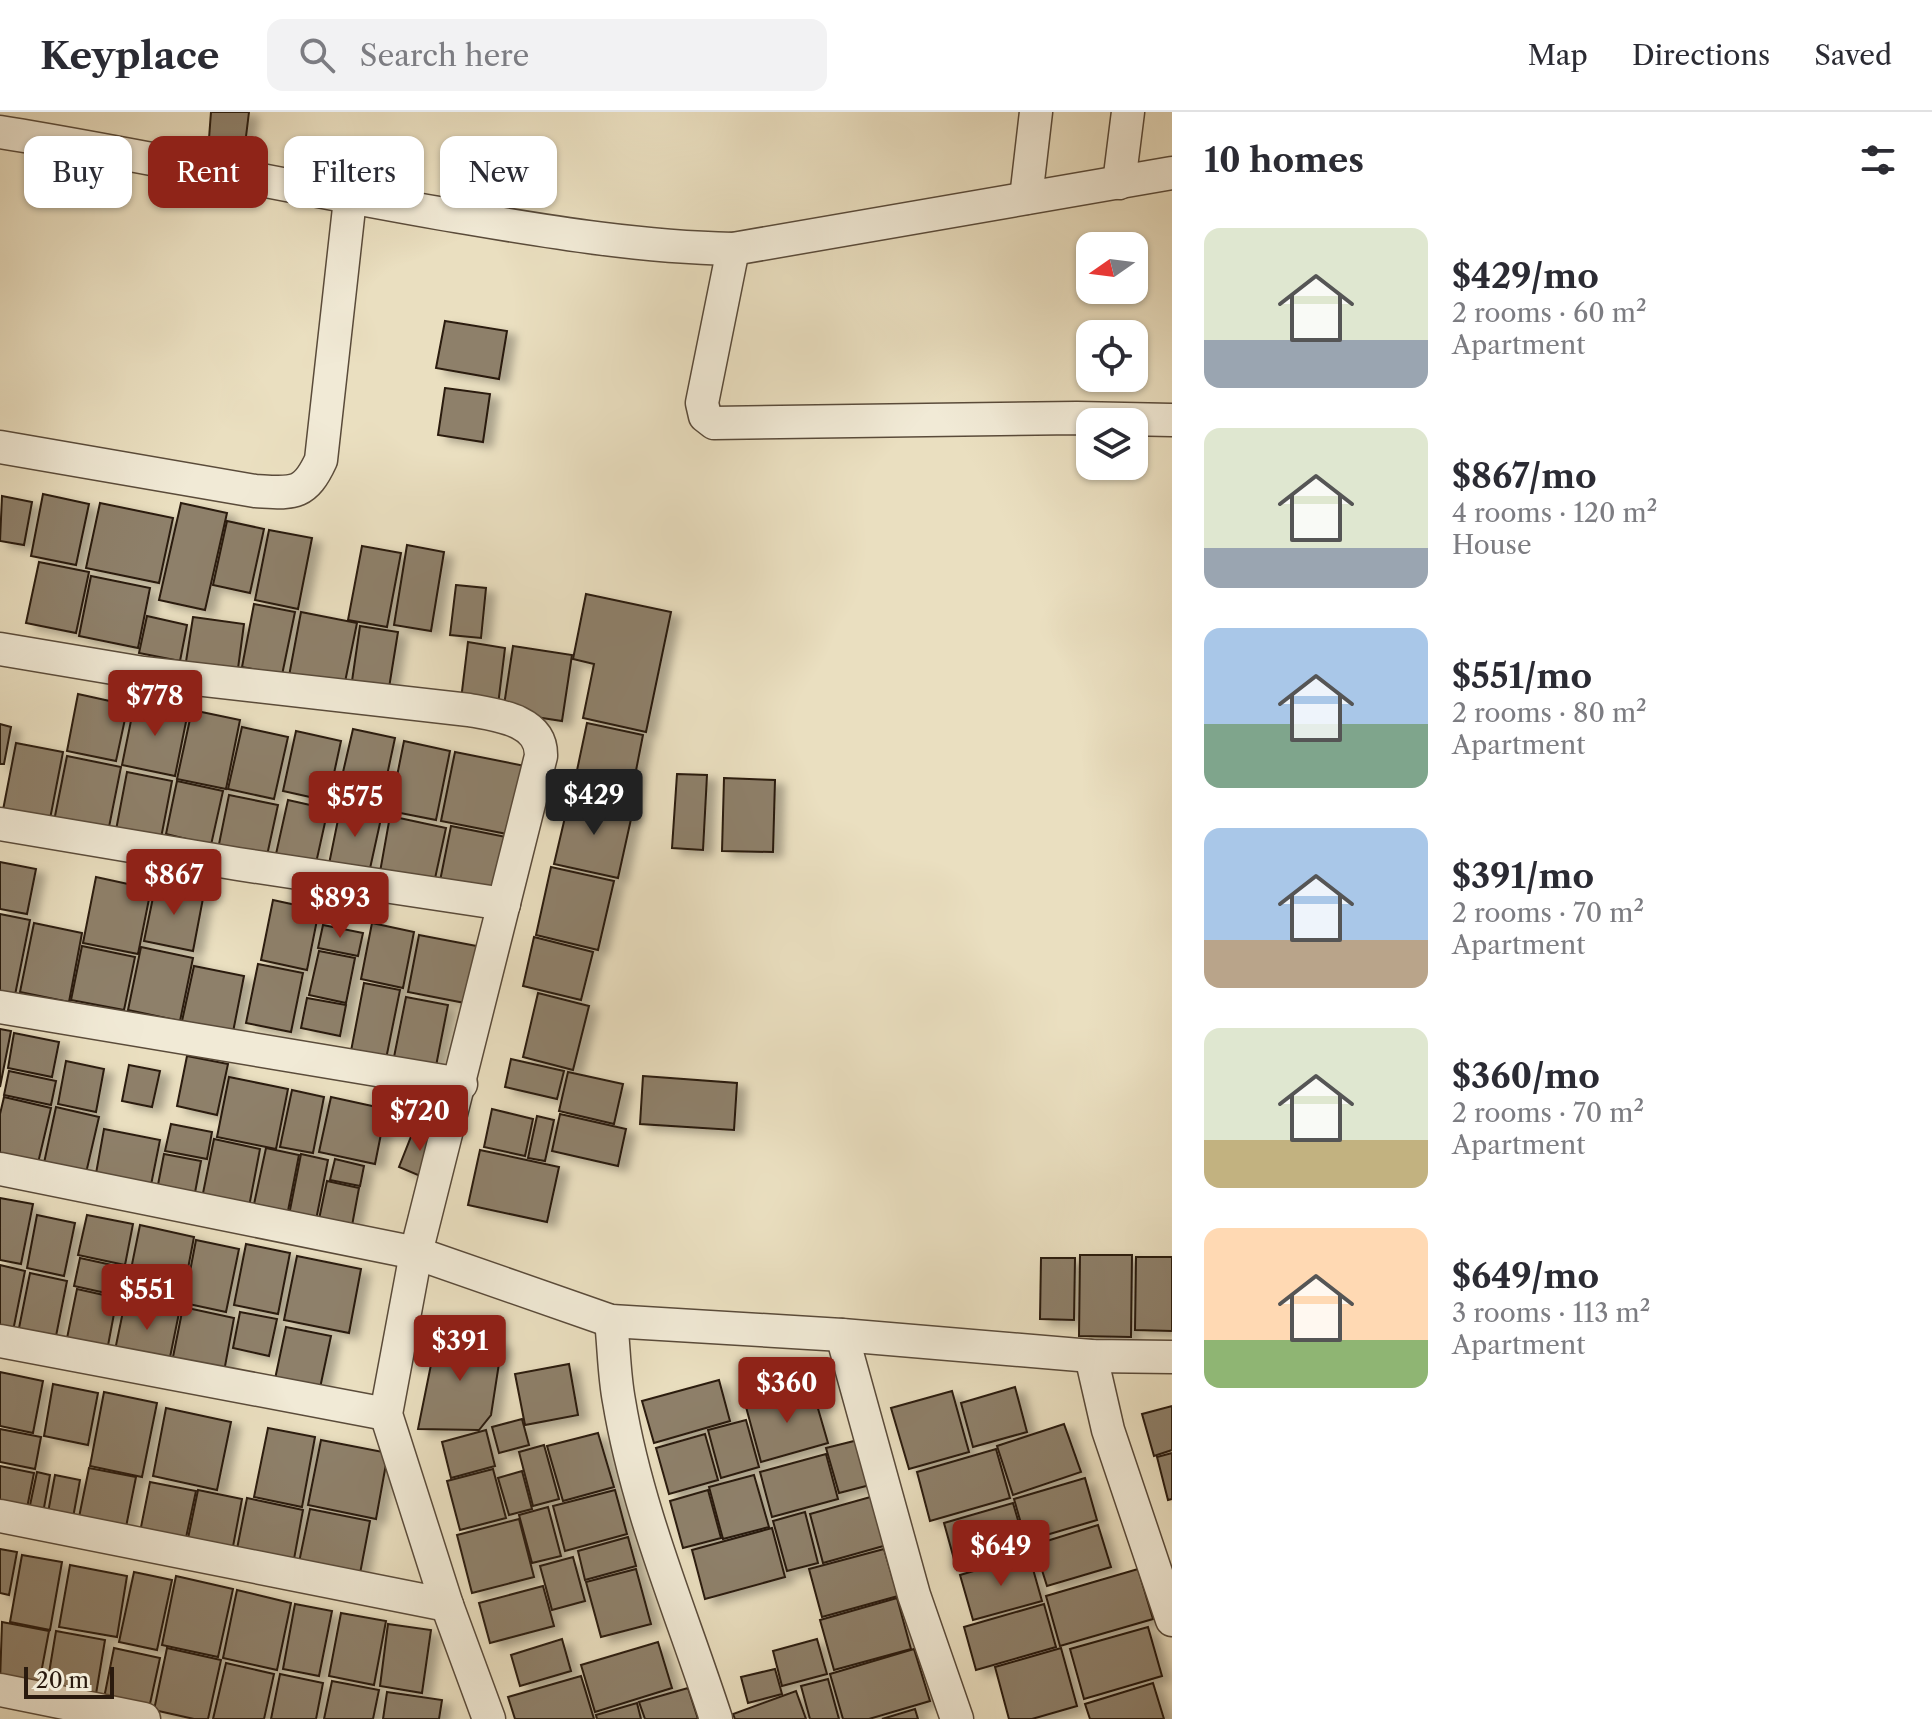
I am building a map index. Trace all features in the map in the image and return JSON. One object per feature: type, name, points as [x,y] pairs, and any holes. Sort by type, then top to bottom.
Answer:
[{"type":"street","points":[[1026,198],[1036,112]]},
{"type":"street","points":[[1119,183],[1128,112]]},
{"type":"street","points":[[0,132],[284,186]]},
{"type":"street","points":[[404,208],[577,237],[674,248],[733,249],[1172,173]]},
{"type":"street","points":[[0,447],[255,491],[288,492],[301,488],[312,479],[321,460],[349,208]]},
{"type":"street","points":[[733,249],[702,403],[705,416],[714,423],[1077,418],[1172,420]]},
{"type":"street","points":[[0,649],[143,673],[469,710],[520,723],[538,738],[541,756],[461,1084],[416,1253],[386,1414],[447,1605],[489,1719]]},
{"type":"street","points":[[0,824],[504,904]]},
{"type":"street","points":[[0,1007],[461,1084]]},
{"type":"street","points":[[0,1169],[416,1253],[611,1321],[842,1335],[1091,1356],[1172,1357]]},
{"type":"street","points":[[611,1321],[619,1400],[630,1452],[668,1579],[716,1719]]},
{"type":"street","points":[[842,1335],[914,1595],[957,1719]]},
{"type":"street","points":[[0,1341],[386,1414]]},
{"type":"street","points":[[1091,1356],[1108,1430],[1172,1620]]},
{"type":"street","points":[[0,1516],[447,1605]]},
{"type":"street","points":[[0,1690],[144,1719]]},
{"type":"building","points":[[211,112],[249,112],[246,136],[209,136]]},
{"type":"building","points":[[445,321],[507,331],[499,379],[436,368]]},
{"type":"building","points":[[445,388],[490,394],[483,442],[438,435]]},
{"type":"building","points":[[43,494],[89,504],[76,565],[31,556]]},
{"type":"building","points":[[2,496],[32,502],[24,545],[0,541]]},
{"type":"building","points":[[100,503],[173,518],[159,583],[86,568]]},
{"type":"building","points":[[181,503],[227,513],[205,610],[159,600]]},
{"type":"building","points":[[227,521],[264,529],[250,593],[213,585]]},
{"type":"building","points":[[269,530],[312,538],[298,609],[255,600]]},
{"type":"building","points":[[407,545],[444,552],[431,631],[394,625]]},
{"type":"building","points":[[362,546],[401,553],[387,627],[348,620]]},
{"type":"building","points":[[39,562],[89,572],[76,633],[26,623]]},
{"type":"building","points":[[91,576],[150,588],[138,648],[79,636]]},
{"type":"building","points":[[456,585],[486,588],[481,638],[450,635]]},
{"type":"building","points":[[586,594],[671,612],[646,732],[583,718],[594,664],[573,659]]},
{"type":"building","points":[[254,604],[295,612],[282,675],[242,667]]},
{"type":"building","points":[[301,612],[357,623],[344,687],[289,676]]},
{"type":"building","points":[[147,616],[187,625],[180,661],[139,653]]},
{"type":"building","points":[[193,617],[244,624],[237,676],[185,668]]},
{"type":"building","points":[[360,626],[398,632],[388,694],[351,688]]},
{"type":"building","points":[[468,642],[505,648],[497,713],[460,708]]},
{"type":"building","points":[[513,646],[572,655],[562,721],[503,712]]},
{"type":"building","points":[[78,694],[128,705],[116,761],[67,751]]},
{"type":"building","points":[[135,701],[188,712],[175,776],[122,765]]},
{"type":"building","points":[[192,710],[240,720],[226,789],[177,779]]},
{"type":"building","points":[[587,723],[643,735],[629,806],[572,794]]},
{"type":"building","points":[[0,724],[11,727],[4,764],[0,764]]},
{"type":"building","points":[[242,727],[288,737],[274,799],[228,789]]},
{"type":"building","points":[[353,729],[395,738],[380,808],[337,798]]},
{"type":"building","points":[[296,731],[341,741],[328,801],[283,791]]},
{"type":"building","points":[[404,741],[450,751],[436,820],[390,811]]},
{"type":"building","points":[[16,743],[63,752],[50,819],[3,810]]},
{"type":"building","points":[[455,752],[525,766],[512,835],[441,821]]},
{"type":"building","points":[[67,756],[121,767],[108,832],[54,821]]},
{"type":"building","points":[[127,772],[172,781],[161,838],[116,830]]},
{"type":"building","points":[[677,774],[707,775],[703,850],[672,848]]},
{"type":"building","points":[[724,778],[775,780],[773,852],[722,851]]},
{"type":"building","points":[[177,781],[223,791],[211,845],[166,834]]},
{"type":"building","points":[[229,795],[278,805],[266,860],[218,849]]},
{"type":"building","points":[[570,796],[633,810],[618,878],[554,864]]},
{"type":"building","points":[[288,800],[328,809],[316,863],[276,854]]},
{"type":"building","points":[[341,805],[382,814],[369,873],[329,864]]},
{"type":"building","points":[[390,816],[446,828],[434,883],[380,872]]},
{"type":"building","points":[[451,826],[511,838],[500,893],[440,881]]},
{"type":"building","points":[[0,862],[36,869],[27,914],[0,909]]},
{"type":"building","points":[[551,867],[614,881],[598,950],[536,935]]},
{"type":"building","points":[[96,877],[151,889],[138,954],[83,943]]},
{"type":"building","points":[[156,883],[204,893],[193,951],[144,941]]},
{"type":"building","points":[[273,900],[319,910],[307,970],[261,960]]},
{"type":"building","points":[[0,914],[30,920],[15,995],[0,992]]},
{"type":"building","points":[[34,923],[82,933],[69,1002],[20,992]]},
{"type":"building","points":[[372,923],[414,932],[403,988],[361,979]]},
{"type":"building","points":[[323,925],[363,933],[358,956],[318,948]]},
{"type":"building","points":[[419,935],[482,947],[470,1004],[408,992]]},
{"type":"building","points":[[534,937],[593,952],[581,1000],[523,986]]},
{"type":"building","points":[[82,946],[135,957],[124,1010],[71,1000]]},
{"type":"building","points":[[141,947],[193,958],[180,1021],[128,1010]]},
{"type":"building","points":[[319,951],[355,958],[346,1003],[309,995]]},
{"type":"building","points":[[258,964],[303,973],[291,1032],[246,1023]]},
{"type":"building","points":[[194,966],[244,976],[233,1032],[182,1021]]},
{"type":"building","points":[[364,983],[400,990],[386,1059],[351,1051]]},
{"type":"building","points":[[538,993],[589,1006],[573,1070],[523,1057]]},
{"type":"building","points":[[406,997],[448,1005],[436,1066],[394,1057]]},
{"type":"building","points":[[307,998],[346,1005],[340,1036],[301,1028]]},
{"type":"building","points":[[0,1029],[11,1031],[0,1087]]},
{"type":"building","points":[[14,1033],[59,1042],[52,1077],[8,1068]]},
{"type":"building","points":[[187,1056],[228,1064],[217,1115],[177,1106]]},
{"type":"building","points":[[511,1059],[564,1071],[557,1099],[505,1087]]},
{"type":"building","points":[[66,1061],[104,1069],[96,1112],[58,1104]]},
{"type":"building","points":[[129,1065],[160,1071],[152,1107],[122,1101]]},
{"type":"building","points":[[9,1071],[56,1081],[51,1105],[4,1095]]},
{"type":"building","points":[[568,1072],[623,1084],[614,1124],[559,1111]]},
{"type":"building","points":[[643,1076],[737,1083],[734,1130],[640,1124]]},
{"type":"building","points":[[229,1077],[288,1089],[276,1149],[217,1137]]},
{"type":"building","points":[[292,1090],[324,1097],[313,1153],[280,1147]]},
{"type":"building","points":[[4,1097],[51,1108],[38,1163],[0,1154],[0,1114]]},
{"type":"building","points":[[331,1097],[386,1109],[375,1164],[319,1152]]},
{"type":"building","points":[[56,1107],[99,1117],[86,1173],[44,1163]]},
{"type":"building","points":[[492,1109],[533,1119],[525,1156],[484,1147]]},
{"type":"building","points":[[560,1114],[626,1129],[618,1166],[552,1151]]},
{"type":"building","points":[[537,1116],[554,1120],[545,1161],[528,1158]]},
{"type":"building","points":[[171,1124],[212,1132],[207,1159],[165,1151]]},
{"type":"building","points":[[104,1129],[160,1140],[150,1190],[95,1179]]},
{"type":"building","points":[[414,1129],[441,1140],[425,1178],[399,1167]]},
{"type":"building","points":[[214,1139],[260,1149],[248,1212],[201,1203]]},
{"type":"building","points":[[266,1148],[299,1155],[287,1216],[253,1209]]},
{"type":"building","points":[[480,1150],[559,1167],[547,1222],[468,1205]]},
{"type":"building","points":[[164,1154],[201,1161],[193,1203],[156,1195]]},
{"type":"building","points":[[301,1154],[328,1160],[316,1220],[289,1215]]},
{"type":"building","points":[[335,1159],[364,1166],[360,1186],[330,1180]]},
{"type":"building","points":[[327,1181],[359,1188],[351,1231],[318,1224]]},
{"type":"building","points":[[0,1198],[33,1204],[21,1264],[0,1260]]},
{"type":"building","points":[[37,1215],[75,1223],[64,1276],[27,1268]]},
{"type":"building","points":[[87,1215],[133,1224],[125,1265],[78,1255]]},
{"type":"building","points":[[140,1225],[194,1237],[181,1305],[126,1294]]},
{"type":"building","points":[[196,1240],[239,1249],[226,1312],[184,1303]]},
{"type":"building","points":[[246,1244],[290,1253],[278,1314],[234,1305]]},
{"type":"building","points":[[1080,1255],[1132,1255],[1131,1337],[1079,1336]]},
{"type":"building","points":[[297,1256],[361,1269],[349,1333],[284,1320]]},
{"type":"building","points":[[1136,1257],[1172,1257],[1172,1331],[1135,1330]]},
{"type":"building","points":[[80,1258],[121,1267],[115,1295],[74,1286]]},
{"type":"building","points":[[1041,1258],[1075,1258],[1074,1320],[1040,1319]]},
{"type":"building","points":[[0,1265],[25,1271],[11,1341],[0,1339]]},
{"type":"building","points":[[30,1273],[67,1281],[54,1346],[17,1338]]},
{"type":"building","points":[[77,1289],[117,1298],[106,1356],[65,1348]]},
{"type":"building","points":[[126,1297],[180,1308],[168,1367],[114,1355]]},
{"type":"building","points":[[183,1307],[234,1318],[223,1377],[171,1367]]},
{"type":"building","points":[[240,1312],[277,1319],[269,1356],[233,1348]]},
{"type":"building","points":[[286,1327],[331,1336],[320,1388],[275,1379]]},
{"type":"building","points":[[438,1330],[502,1344],[491,1415],[479,1430],[418,1429]]},
{"type":"building","points":[[569,1364],[578,1415],[525,1425],[515,1374]]},
{"type":"building","points":[[0,1372],[43,1381],[33,1433],[0,1426]]},
{"type":"building","points":[[719,1380],[730,1421],[654,1443],[642,1401]]},
{"type":"building","points":[[53,1384],[98,1393],[88,1445],[44,1436]]},
{"type":"building","points":[[1015,1387],[1027,1432],[973,1447],[961,1403]]},
{"type":"building","points":[[812,1388],[828,1443],[761,1462],[746,1407]]},
{"type":"building","points":[[952,1391],[969,1452],[909,1469],[891,1408]]},
{"type":"building","points":[[104,1392],[157,1403],[142,1477],[90,1466]]},
{"type":"building","points":[[1172,1406],[1172,1450],[1154,1456],[1142,1414]]},
{"type":"building","points":[[166,1408],[231,1422],[217,1490],[153,1476]]},
{"type":"building","points":[[522,1419],[529,1445],[499,1453],[492,1427]]},
{"type":"building","points":[[746,1420],[759,1467],[721,1478],[708,1430]]},
{"type":"building","points":[[1064,1424],[1081,1472],[1013,1495],[997,1446]]},
{"type":"building","points":[[268,1428],[315,1437],[302,1507],[254,1497]]},
{"type":"building","points":[[0,1429],[41,1437],[35,1469],[0,1462]]},
{"type":"building","points":[[486,1430],[495,1466],[451,1478],[442,1442]]},
{"type":"building","points":[[598,1433],[614,1487],[563,1501],[547,1446]]},
{"type":"building","points":[[705,1434],[718,1480],[669,1494],[656,1448]]},
{"type":"building","points":[[321,1440],[388,1453],[376,1519],[308,1505]]},
{"type":"building","points":[[858,1440],[870,1485],[839,1493],[826,1448]]},
{"type":"building","points":[[544,1445],[559,1499],[533,1506],[519,1452]]},
{"type":"building","points":[[996,1449],[1010,1498],[930,1521],[917,1472]]},
{"type":"building","points":[[1172,1453],[1172,1499],[1168,1500],[1157,1457]]},
{"type":"building","points":[[826,1454],[838,1499],[772,1517],[760,1472]]},
{"type":"building","points":[[0,1466],[34,1473],[26,1513],[0,1508]]},
{"type":"building","points":[[89,1468],[136,1477],[124,1537],[77,1527]]},
{"type":"building","points":[[493,1469],[506,1518],[460,1530],[447,1481]]},
{"type":"building","points":[[522,1471],[532,1509],[509,1515],[498,1478]]},
{"type":"building","points":[[37,1472],[50,1475],[43,1513],[29,1510]]},
{"type":"building","points":[[55,1475],[80,1480],[72,1523],[47,1518]]},
{"type":"building","points":[[754,1475],[769,1527],[723,1539],[709,1487]]},
{"type":"building","points":[[1085,1478],[1097,1520],[1026,1541],[1014,1499]]},
{"type":"building","points":[[150,1482],[196,1491],[184,1547],[139,1537]]},
{"type":"building","points":[[198,1490],[242,1499],[231,1557],[186,1548]]},
{"type":"building","points":[[615,1490],[627,1534],[565,1551],[553,1506]]},
{"type":"building","points":[[708,1490],[721,1538],[683,1548],[670,1501]]},
{"type":"building","points":[[874,1496],[887,1545],[823,1563],[810,1514]]},
{"type":"building","points":[[247,1498],[303,1510],[292,1570],[235,1559]]},
{"type":"building","points":[[1013,1503],[1027,1551],[957,1570],[944,1523]]},
{"type":"building","points":[[548,1507],[561,1556],[532,1563],[519,1515]]},
{"type":"building","points":[[310,1509],[370,1521],[358,1584],[297,1572]]},
{"type":"building","points":[[805,1512],[818,1563],[787,1571],[773,1521]]},
{"type":"building","points":[[519,1519],[534,1577],[472,1593],[457,1535]]},
{"type":"building","points":[[1098,1525],[1111,1567],[1047,1586],[1034,1545]]},
{"type":"building","points":[[772,1528],[785,1577],[705,1599],[692,1550]]},
{"type":"building","points":[[628,1537],[636,1566],[585,1580],[578,1551]]},
{"type":"building","points":[[0,1549],[17,1552],[9,1595],[0,1593]]},
{"type":"building","points":[[884,1549],[898,1596],[822,1617],[809,1569]]},
{"type":"building","points":[[22,1555],[62,1562],[50,1630],[10,1622]]},
{"type":"building","points":[[1029,1555],[1042,1601],[973,1620],[960,1575]]},
{"type":"building","points":[[573,1557],[585,1601],[552,1610],[540,1566]]},
{"type":"building","points":[[70,1565],[127,1576],[117,1637],[59,1627]]},
{"type":"building","points":[[636,1569],[651,1624],[601,1637],[586,1582]]},
{"type":"building","points":[[1138,1569],[1153,1619],[1060,1646],[1046,1596]]},
{"type":"building","points":[[134,1572],[172,1580],[157,1650],[119,1642]]},
{"type":"building","points":[[176,1576],[233,1589],[218,1657],[162,1645]]},
{"type":"building","points":[[543,1586],[554,1626],[490,1643],[479,1603]]},
{"type":"building","points":[[237,1590],[291,1603],[277,1670],[223,1658]]},
{"type":"building","points":[[897,1598],[911,1649],[834,1670],[820,1620]]},
{"type":"building","points":[[295,1604],[332,1611],[319,1676],[283,1669]]},
{"type":"building","points":[[1044,1604],[1056,1647],[976,1670],[964,1627]]},
{"type":"building","points":[[341,1613],[386,1621],[374,1685],[329,1676]]},
{"type":"building","points":[[2,1622],[49,1631],[38,1689],[0,1682]]},
{"type":"building","points":[[388,1624],[431,1630],[422,1693],[380,1686]]},
{"type":"building","points":[[1148,1627],[1162,1676],[1084,1699],[1070,1649]]},
{"type":"building","points":[[56,1631],[105,1640],[95,1700],[46,1691]]},
{"type":"building","points":[[562,1639],[571,1671],[520,1686],[511,1655]]},
{"type":"building","points":[[817,1639],[827,1674],[782,1686],[773,1651]]},
{"type":"building","points":[[658,1642],[672,1688],[595,1712],[581,1665]]},
{"type":"building","points":[[114,1648],[160,1658],[148,1713],[103,1703]]},
{"type":"building","points":[[167,1648],[221,1660],[208,1719],[154,1710]]},
{"type":"building","points":[[1061,1648],[1077,1706],[1032,1719],[1009,1719],[995,1667]]},
{"type":"building","points":[[914,1649],[930,1701],[869,1719],[843,1719],[830,1674]]},
{"type":"building","points":[[226,1663],[274,1674],[264,1719],[213,1719]]},
{"type":"building","points":[[775,1669],[782,1694],[748,1703],[741,1677]]},
{"type":"building","points":[[280,1674],[323,1683],[316,1719],[271,1719]]},
{"type":"building","points":[[581,1676],[594,1719],[515,1719],[508,1697]]},
{"type":"building","points":[[828,1679],[839,1719],[810,1719],[801,1686]]},
{"type":"building","points":[[332,1681],[379,1690],[373,1719],[324,1719]]},
{"type":"building","points":[[1153,1683],[1164,1719],[1090,1719],[1085,1704]]},
{"type":"building","points":[[688,1688],[698,1719],[645,1719],[639,1702]]},
{"type":"building","points":[[796,1691],[806,1719],[735,1719],[733,1714]]},
{"type":"building","points":[[387,1692],[442,1700],[439,1719],[383,1719]]},
{"type":"building","points":[[637,1703],[641,1719],[597,1719],[596,1715]]},
{"type":"building","points":[[915,1709],[918,1719],[882,1719]]}]
